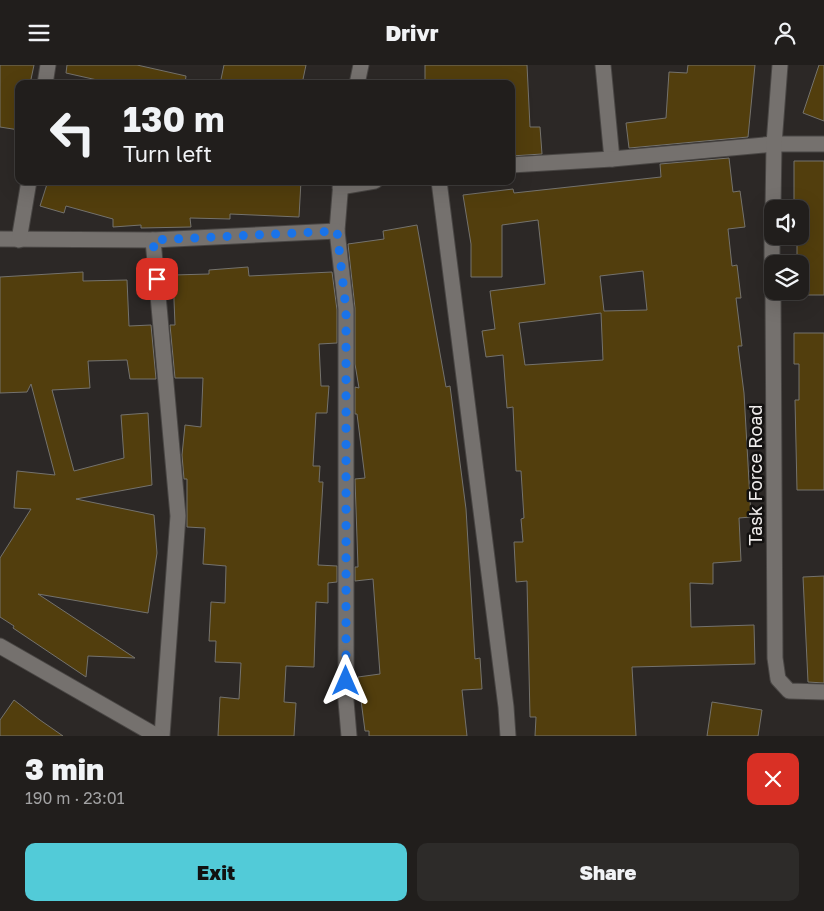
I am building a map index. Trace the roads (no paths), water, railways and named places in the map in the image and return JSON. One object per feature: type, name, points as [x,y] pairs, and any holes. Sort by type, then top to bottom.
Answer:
[{"type":"street","points":[[46,80],[48,65]]},
{"type":"street","points":[[359,80],[361,65]]},
{"type":"street","points":[[602,65],[612,159]]},
{"type":"street","points":[[773,200],[774,144],[780,65]]},
{"type":"street","points":[[515,165],[612,159],[774,144],[824,143]]},
{"type":"street","points":[[19,240],[28,185]]},
{"type":"street","points":[[340,185],[337,231],[346,309],[346,701],[349,736]]},
{"type":"street","points":[[440,185],[506,707],[508,736]]},
{"type":"street","points":[[0,239],[153,240],[337,231]]},
{"type":"street","points":[[153,240],[178,516],[162,736]]},
{"type":"street","name":"Task Force Road","points":[[772,300],[776,658],[778,679],[789,691],[824,692]]},
{"type":"street","points":[[0,646],[157,736]]}]
